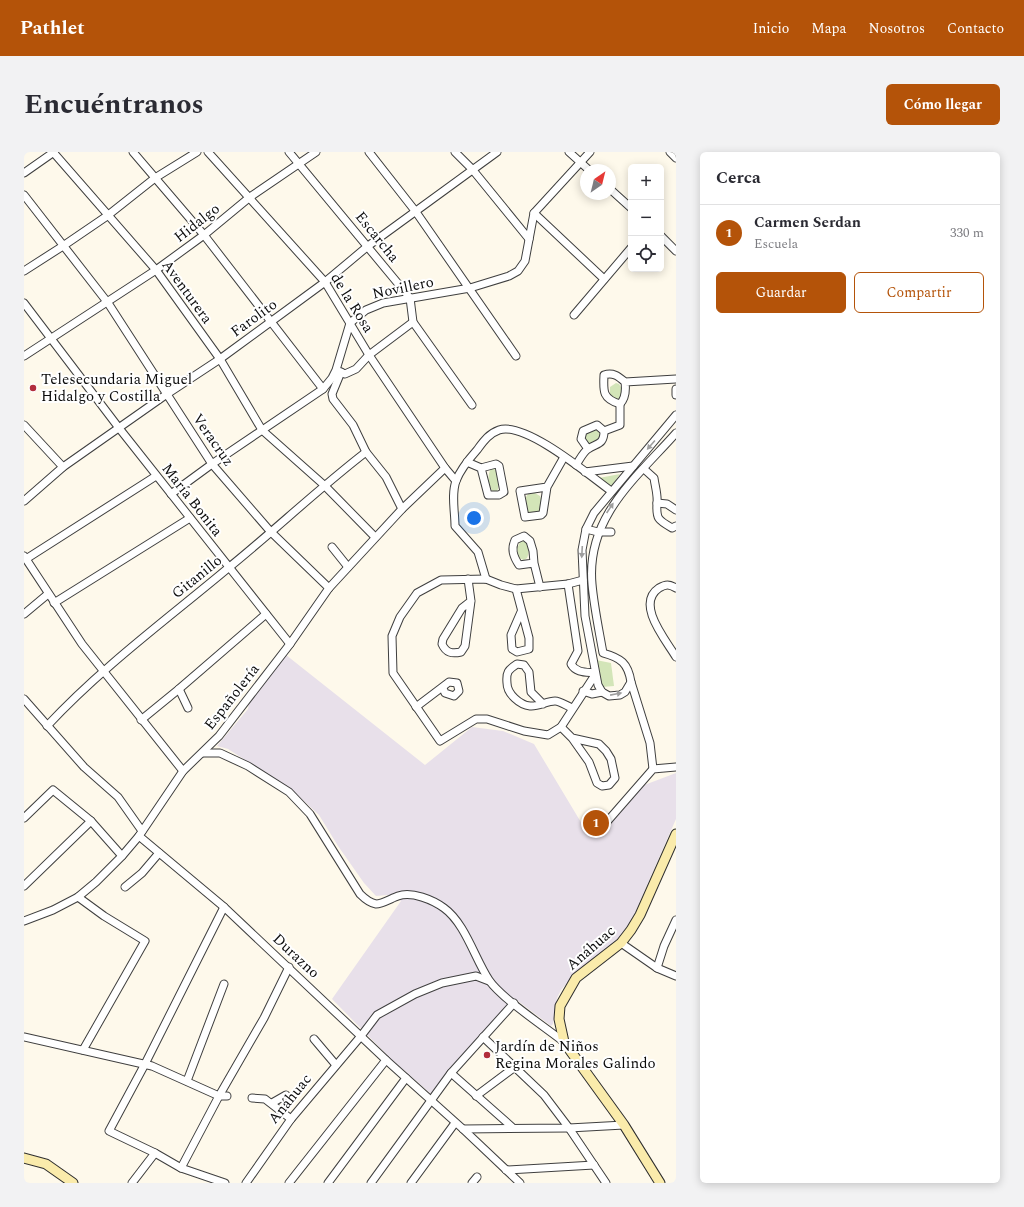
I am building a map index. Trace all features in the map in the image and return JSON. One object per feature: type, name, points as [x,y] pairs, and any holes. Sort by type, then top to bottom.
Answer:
[{"type":"main road","name":"Anáhuac","points":[[564,1042],[559,1019],[560,1006],[566,992],[576,978],[621,943],[640,915],[676,834]]},
{"type":"main road","points":[[564,1042],[624,1125],[660,1183]]},
{"type":"main road","points":[[24,1158],[46,1164],[74,1183]]},
{"type":"street","points":[[24,173],[54,152]]},
{"type":"street","name":"Aventurera","points":[[54,152],[107,216],[156,270],[220,359],[262,430],[324,485],[376,537]]},
{"type":"street","points":[[133,152],[204,235],[323,389]]},
{"type":"street","points":[[24,271],[107,216],[155,178],[197,152]]},
{"type":"street","name":"de la Rosa","points":[[208,152],[325,282],[369,355],[445,468],[456,481]]},
{"type":"street","name":"Escarcha","points":[[289,152],[410,298]]},
{"type":"street","name":"Hidalgo","points":[[24,356],[108,303],[156,270],[204,235],[250,197],[316,152]]},
{"type":"street","points":[[369,152],[416,212],[516,356]]},
{"type":"street","points":[[456,152],[529,239]]},
{"type":"street","name":"Farolito","points":[[24,501],[63,468],[118,428],[220,359],[325,282],[368,246],[497,152]]},
{"type":"street","points":[[569,152],[583,164]]},
{"type":"street","points":[[590,152],[580,161],[534,213],[604,280]]},
{"type":"street","points":[[670,152],[676,158]]},
{"type":"street","points":[[616,194],[628,205]]},
{"type":"street","name":"Veracruz","points":[[24,195],[108,303],[212,464],[270,531],[329,588]]},
{"type":"street","name":"Novillero","points":[[350,323],[366,310],[383,303],[470,288],[509,276],[518,271],[525,260],[534,213]]},
{"type":"street","points":[[664,239],[676,251]]},
{"type":"street","points":[[574,315],[628,252]]},
{"type":"street","points":[[410,298],[413,322],[472,405]]},
{"type":"street","name":"María Bonita","points":[[24,303],[118,428],[290,644]]},
{"type":"street","points":[[338,371],[345,374],[356,369],[369,355],[413,322]]},
{"type":"street","points":[[350,323],[332,394],[333,399],[353,425],[366,452],[386,477],[402,509]]},
{"type":"street","points":[[171,494],[212,464],[323,389],[338,371]]},
{"type":"street","points":[[620,404],[610,401],[605,395],[604,375],[610,373],[625,382],[676,379]]},
{"type":"street","points":[[604,430],[620,424],[620,404],[624,400],[626,391],[625,382]]},
{"type":"street","points":[[676,389],[676,395]]},
{"type":"street","points":[[631,682],[625,692],[620,695],[609,696],[602,692],[595,674],[586,616],[582,550],[586,530],[594,513],[675,418]]},
{"type":"street","points":[[24,425],[63,468]]},
{"type":"street","points":[[588,449],[581,438],[583,430],[597,425],[604,430]]},
{"type":"street","points":[[486,579],[478,552],[455,526],[454,494],[456,481],[467,462],[489,435],[500,430],[514,429],[531,436],[576,465],[611,492]]},
{"type":"street","points":[[576,465],[588,449],[598,445],[604,437],[604,430]]},
{"type":"street","points":[[603,653],[592,582],[593,559],[598,532],[608,510],[676,433]]},
{"type":"street","name":"Gitanillo","points":[[47,726],[76,695],[102,671],[229,568],[324,485],[366,452]]},
{"type":"street","points":[[547,487],[520,491],[526,517],[541,515],[543,513],[547,487],[564,457]]},
{"type":"street","points":[[467,462],[481,468],[496,464],[499,466],[504,492],[500,494],[488,495],[481,468]]},
{"type":"street","points":[[585,472],[633,466]]},
{"type":"street","name":"Españolería","points":[[24,921],[53,910],[78,897],[96,882],[122,856],[140,834],[183,771],[219,736],[290,644],[329,588],[402,509],[445,468]]},
{"type":"street","points":[[644,469],[654,478],[658,503],[656,511],[659,519],[672,528],[676,526]]},
{"type":"street","points":[[156,476],[25,557],[54,603],[102,671],[183,771]]},
{"type":"street","points":[[658,503],[667,504],[676,510]]},
{"type":"street","points":[[54,603],[190,518]]},
{"type":"street","points":[[586,530],[611,532]]},
{"type":"street","points":[[332,547],[348,567]]},
{"type":"street","points":[[534,563],[540,587]]},
{"type":"street","points":[[468,579],[471,601],[465,646],[461,652],[453,654],[444,650],[442,644],[443,639],[462,608],[471,601]]},
{"type":"street","points":[[583,580],[568,584],[516,589],[486,579],[441,580],[417,592],[400,617],[392,636],[393,672],[440,741],[476,719],[487,719],[539,735],[548,735],[561,727],[595,674]]},
{"type":"street","points":[[568,584],[578,651],[571,664],[573,668],[582,672],[595,674]]},
{"type":"street","points":[[676,588],[670,584],[664,585],[654,592],[649,601],[651,614],[676,657]]},
{"type":"street","points":[[516,589],[529,638],[529,649],[517,652],[512,649],[511,635],[521,612]]},
{"type":"street","points":[[24,614],[48,594]]},
{"type":"street","points":[[141,720],[179,690],[266,614]]},
{"type":"street","points":[[593,656],[603,653],[614,656],[624,662],[628,667],[631,682],[650,743],[653,769]]},
{"type":"street","points":[[543,704],[531,692],[529,672],[524,664],[518,664],[508,670],[506,675],[507,690],[513,697],[529,706],[543,704],[556,701],[572,708]]},
{"type":"street","points":[[416,707],[442,688]]},
{"type":"street","points":[[179,690],[188,708]]},
{"type":"street","points":[[583,691],[592,694],[602,692]]},
{"type":"street","name":"Durazno","points":[[24,699],[84,767],[118,797],[140,834],[159,853],[224,907],[386,1060],[432,1100],[455,1123],[463,1128],[520,1183]]},
{"type":"street","points":[[561,727],[572,738],[589,762],[597,783],[602,786],[609,784],[615,778],[611,759],[606,751],[599,744],[572,738]]},
{"type":"street","points":[[203,753],[220,752],[248,766],[289,792],[310,814],[360,894],[368,901],[376,904],[401,895],[412,895],[433,900],[446,909],[464,933],[489,981],[514,1003],[564,1042]]},
{"type":"street","points":[[598,832],[653,769],[676,767]]},
{"type":"street","points":[[24,818],[53,790],[92,821],[122,856]]},
{"type":"street","points":[[24,886],[92,821]]},
{"type":"street","points":[[125,887],[142,873],[159,853]]},
{"type":"street","points":[[78,897],[104,916],[145,941],[82,1050]]},
{"type":"street","points":[[224,907],[145,1064],[108,1131],[155,1153],[181,1168],[225,1183]]},
{"type":"street","points":[[657,968],[664,946],[675,925]]},
{"type":"street","points":[[621,943],[657,968],[676,976]]},
{"type":"street","points":[[181,1168],[223,1096],[289,967]]},
{"type":"street","name":"Anáhuac","points":[[246,1183],[291,1119],[377,1015],[415,994],[442,983],[476,976],[489,981]]},
{"type":"street","points":[[187,1081],[224,984]]},
{"type":"street","points":[[371,1183],[452,1073],[514,1003]]},
{"type":"street","points":[[24,1037],[145,1064],[223,1096]]},
{"type":"street","points":[[314,1038],[336,1065]]},
{"type":"street","points":[[483,1038],[544,1095],[569,1128],[606,1183]]},
{"type":"street","points":[[289,1183],[386,1060]]},
{"type":"street","points":[[476,1096],[515,1067]]},
{"type":"street","points":[[452,1073],[512,1127]]},
{"type":"street","points":[[328,1183],[406,1078]]},
{"type":"street","points":[[272,1103],[286,1095]]},
{"type":"street","points":[[252,1098],[265,1099],[291,1119]]},
{"type":"street","points":[[411,1183],[455,1123]]},
{"type":"street","points":[[463,1128],[569,1128],[624,1125]]},
{"type":"street","points":[[132,1183],[155,1153]]},
{"type":"street","points":[[506,1170],[594,1165]]},
{"type":"shaded area","points":[[281,651],[425,765],[472,727],[503,731],[534,744],[585,829],[597,836],[609,824],[639,787],[676,773],[676,819],[630,924],[618,941],[567,983],[561,990],[557,998],[553,1024],[551,1026],[518,1001],[431,1094],[390,1058],[332,999],[401,901],[387,895],[376,896],[364,883],[338,846],[319,815],[293,791],[228,749],[217,746],[248,709],[249,701]]},
{"type":"green space","points":[[616,383],[619,384],[622,389],[620,402],[610,396],[610,387]]},
{"type":"green space","points":[[599,427],[602,430],[599,440],[590,444],[587,443],[584,434]]},
{"type":"green space","points":[[491,468],[496,470],[498,476],[497,492],[493,492],[489,483]]},
{"type":"green space","points":[[620,474],[611,487],[599,478]]},
{"type":"green space","points":[[533,492],[540,496],[542,502],[540,512],[528,513],[524,500],[528,494]]},
{"type":"green space","points":[[523,541],[528,545],[529,550],[527,558],[524,560],[519,558],[517,549],[520,542]]},
{"type":"green space","points":[[596,660],[611,663],[614,686],[602,687],[597,682]]},
{"type":"place","name":"Telesecundaria Miguel Hidalgo y Costilla","points":[[33,388]]},
{"type":"place","name":"Carmen Serdan","points":[[596,823]]},
{"type":"place","name":"Jardín de Niños Regina Morales Galindo","points":[[487,1055]]}]
